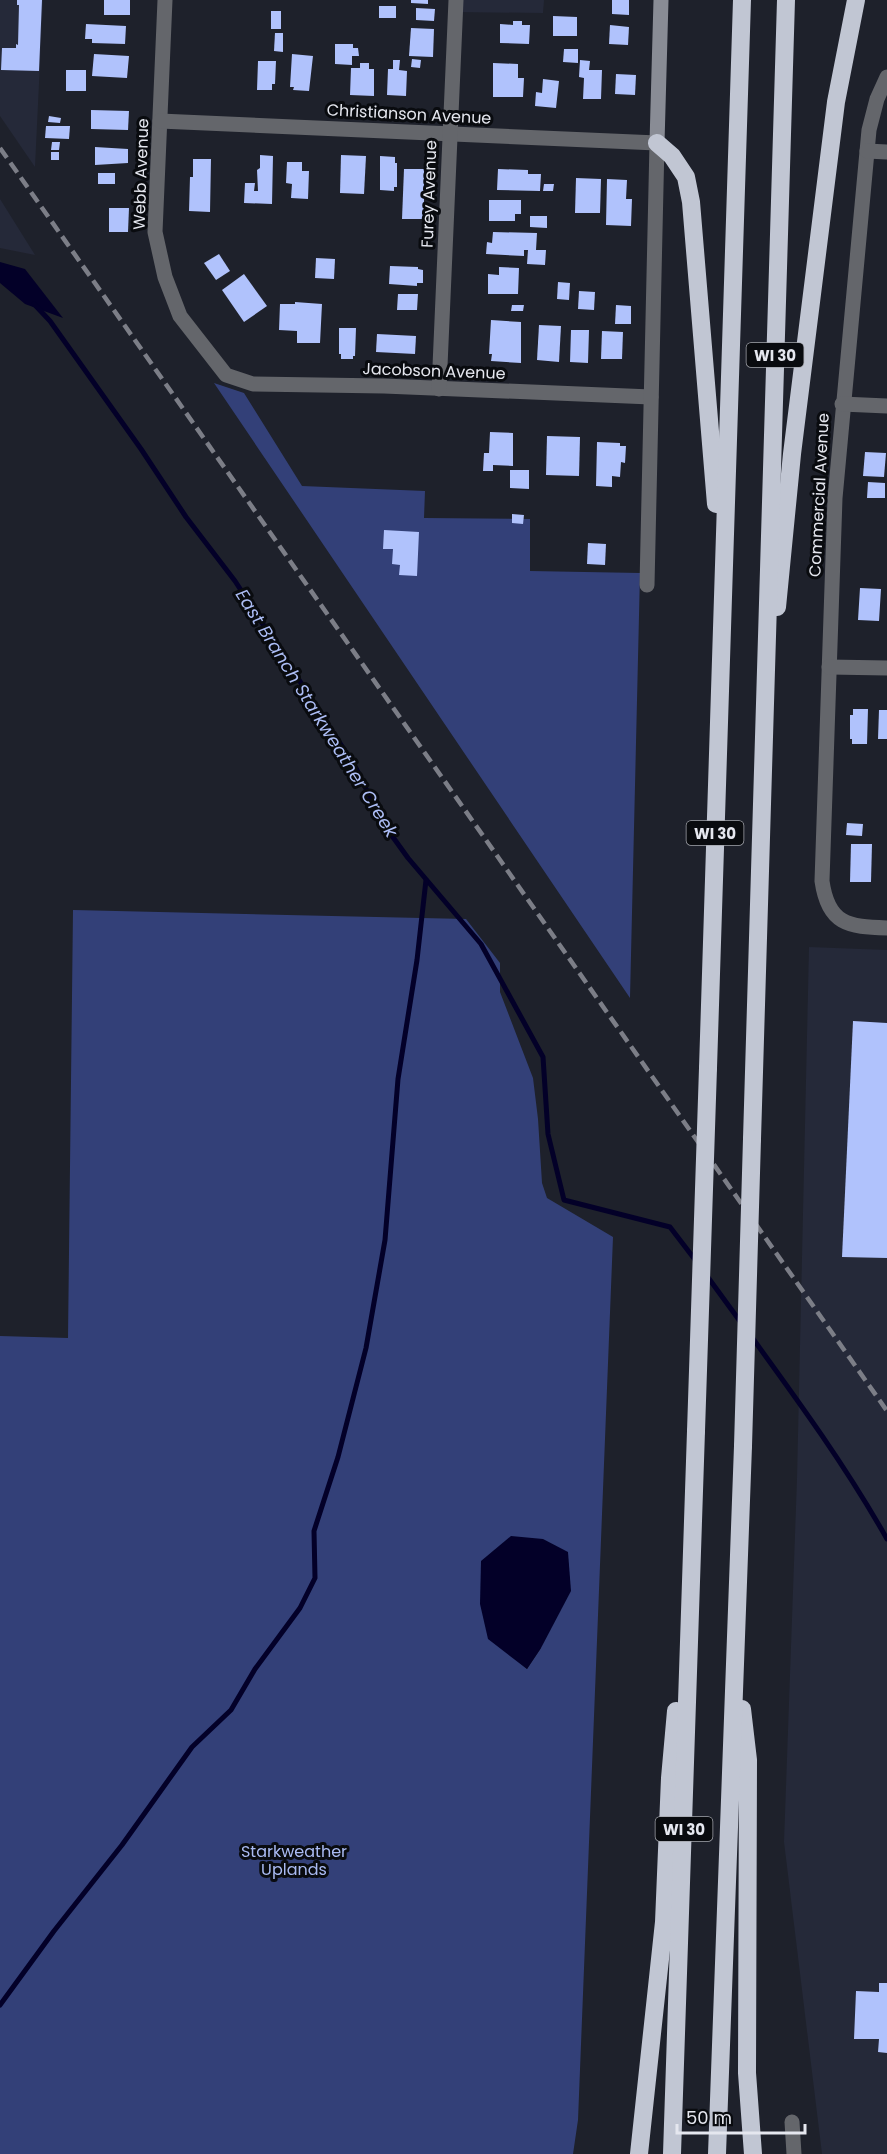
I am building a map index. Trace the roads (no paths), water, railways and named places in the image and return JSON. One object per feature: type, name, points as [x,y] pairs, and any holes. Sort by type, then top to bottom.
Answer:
[{"type":"highway","name":"WI 30","points":[[672,2154],[742,0]]},
{"type":"highway","name":"WI 30","points":[[717,2154],[743,1446],[786,0]]},
{"type":"highway","points":[[764,710],[783,565],[792,454],[836,102],[856,0]]},
{"type":"highway","points":[[657,143],[672,156],[686,177],[691,202],[723,599]]},
{"type":"highway","points":[[639,2154],[664,1922],[670,1778],[694,1503]]},
{"type":"highway","points":[[736,1652],[748,1760],[747,2073],[753,2154]]},
{"type":"street","name":"Webb Avenue","points":[[165,0],[155,232],[165,277],[180,316],[220,369]]},
{"type":"street","name":"Furey Avenue","points":[[439,389],[456,0]]},
{"type":"street","points":[[647,585],[661,0]]},
{"type":"street","name":"Commercial Avenue","points":[[887,76],[877,99],[869,130],[834,498],[822,881],[824,899],[836,917],[863,927],[887,928]]},
{"type":"street","name":"Christianson Avenue","points":[[160,121],[657,143]]},
{"type":"street","points":[[867,151],[887,152]]},
{"type":"street","name":"Jacobson Avenue","points":[[220,369],[226,375],[253,384],[651,397]]},
{"type":"street","points":[[842,404],[887,406]]},
{"type":"street","points":[[829,666],[887,668]]},
{"type":"street","points":[[792,2122],[794,2154]]},
{"type":"waterway","name":"East Branch Starkweather Creek","points":[[34,304],[50,321],[186,517],[235,581],[356,768],[382,822],[408,858],[481,944],[543,1057],[548,1134],[564,1200],[670,1227],[696,1261]]},
{"type":"waterway","points":[[0,2005],[54,1931],[122,1845],[192,1747],[231,1710],[255,1669],[300,1608],[315,1578],[314,1531],[338,1457],[366,1348],[385,1240],[398,1079],[417,960],[426,880]]},
{"type":"waterway","name":"East Branch Starkweather Creek","points":[[707,1276],[742,1324]]},
{"type":"waterway","name":"East Branch Starkweather Creek","points":[[751,1336],[839,1461],[887,1539]]},
{"type":"railway","points":[[0,148],[887,1411]]},
{"type":"park label","name":"Starkweather Uplands","points":[[294,1860]]}]
